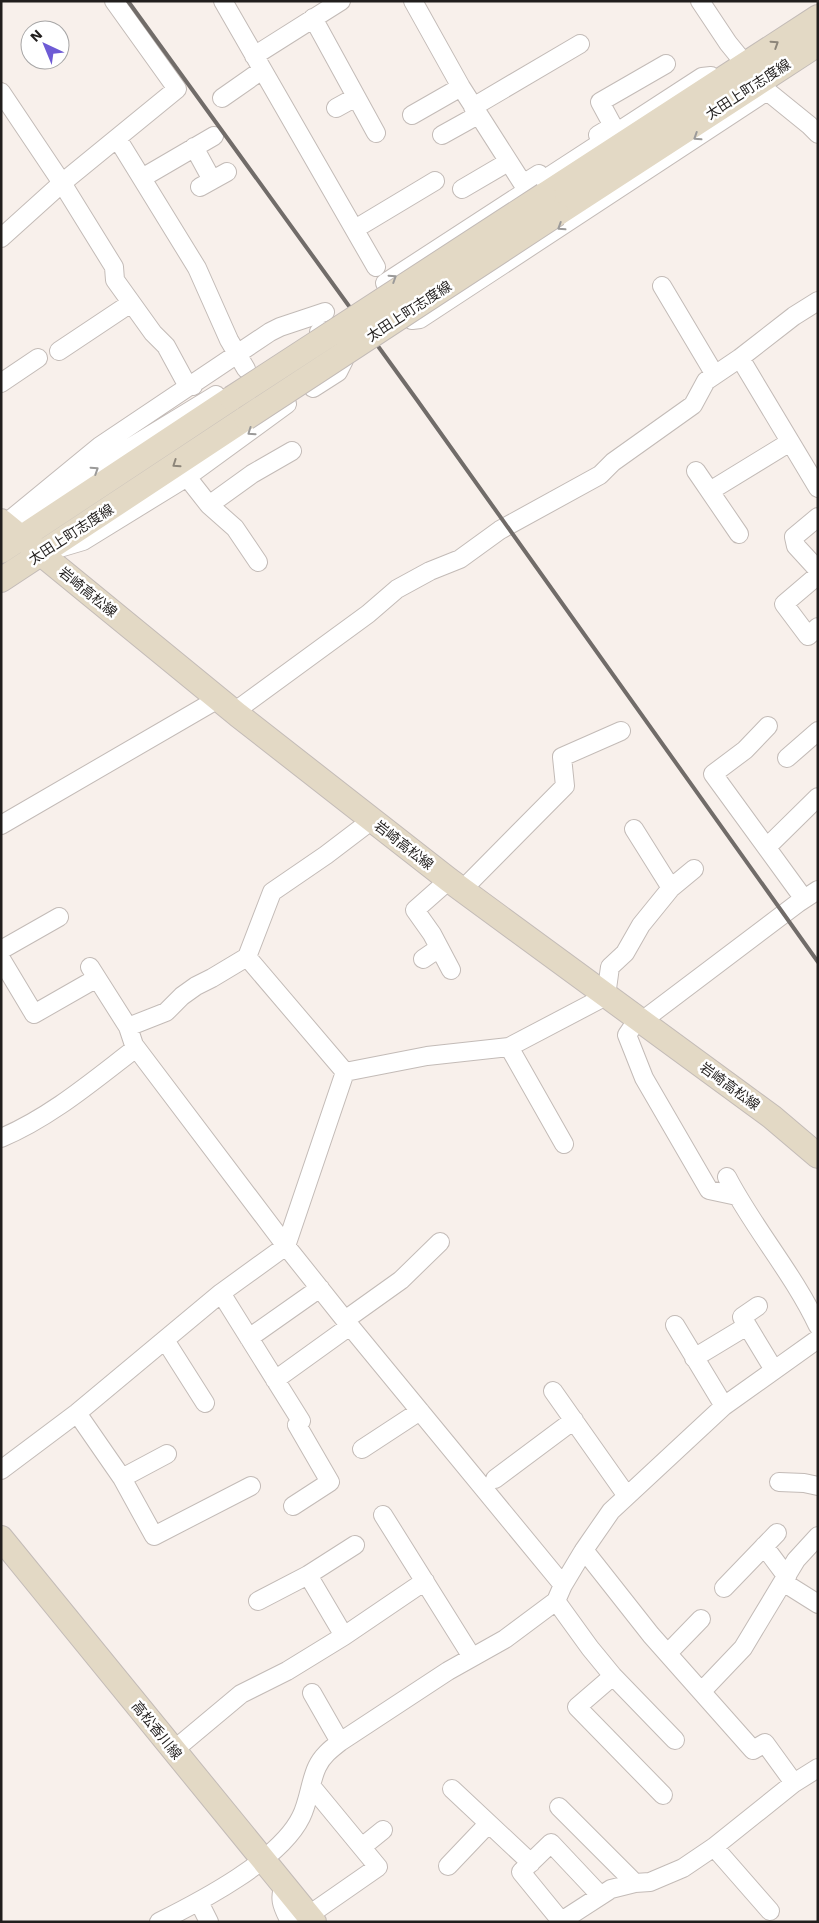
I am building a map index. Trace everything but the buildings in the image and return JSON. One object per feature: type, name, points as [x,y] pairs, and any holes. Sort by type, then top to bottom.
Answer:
[{"type":"main road","name":"太田上町志度線","points":[[1,580],[246,418],[550,205],[718,82],[757,79],[818,17]]},
{"type":"main road","name":"太田上町志度線","points":[[1,551],[9,528],[232,398],[757,79],[818,44]]},
{"type":"main road","name":"岩崎高松線","points":[[9,528],[226,705],[455,885],[772,1117],[818,1156]]},
{"type":"main road","name":"高松香川線","points":[[4,1548],[285,1885],[305,1920]]},
{"type":"street","points":[[1,238],[62,183],[176,89],[114,1]]},
{"type":"street","points":[[223,1],[376,267]]},
{"type":"street","points":[[222,98],[258,62],[313,18],[341,1]]},
{"type":"street","points":[[414,1],[460,88],[522,184],[613,126],[600,102],[666,64]]},
{"type":"street","points":[[700,1],[728,43],[757,79],[818,134]]},
{"type":"street","points":[[313,18],[376,133]]},
{"type":"street","points":[[442,135],[580,44]]},
{"type":"street","points":[[718,82],[711,76],[702,77],[385,283],[412,320],[420,319],[757,79]]},
{"type":"street","points":[[412,115],[460,88]]},
{"type":"street","points":[[1,92],[62,183],[114,267],[115,280],[153,333],[166,346],[185,381],[193,386]]},
{"type":"street","points":[[336,108],[356,97]]},
{"type":"street","points":[[142,178],[214,136]]},
{"type":"street","points":[[117,138],[197,268],[241,362]]},
{"type":"street","points":[[194,147],[213,180]]},
{"type":"street","points":[[462,189],[508,162]]},
{"type":"street","points":[[355,229],[435,181]]},
{"type":"street","points":[[662,286],[715,374]]},
{"type":"street","points":[[1,825],[226,705],[368,614],[397,589],[430,571],[460,559],[500,530],[600,475],[613,462],[693,405],[706,380],[740,358],[794,316],[818,301]]},
{"type":"street","points":[[59,351],[131,303]]},
{"type":"street","points":[[9,528],[100,446],[193,386],[241,362],[280,327],[325,312]]},
{"type":"street","points":[[9,528],[108,461],[250,374],[309,334],[326,331],[344,360],[338,372],[273,410],[258,427],[187,476],[83,541],[41,554]]},
{"type":"street","points":[[1,383],[38,358]]},
{"type":"street","points":[[740,358],[818,488]]},
{"type":"street","points":[[710,491],[790,442]]},
{"type":"street","points":[[209,505],[252,474],[292,451]]},
{"type":"street","points":[[696,471],[738,534]]},
{"type":"street","points":[[187,476],[209,505],[234,528],[258,562]]},
{"type":"street","points":[[818,517],[794,537],[796,546],[818,570]]},
{"type":"street","points":[[818,574],[784,604],[808,636],[818,627]]},
{"type":"street","points":[[737,1196],[709,1190],[644,1078],[627,1034],[640,1020],[811,895],[767,847],[713,774],[745,750],[768,726]]},
{"type":"street","points":[[451,970],[415,910],[455,885],[565,786],[562,758],[621,731]]},
{"type":"street","points":[[787,758],[818,731]]},
{"type":"street","points":[[767,847],[818,797]]},
{"type":"street","points":[[128,1027],[166,1012],[182,996],[196,986],[247,957],[272,892],[372,820]]},
{"type":"street","points":[[634,829],[670,888]]},
{"type":"street","points":[[345,1072],[427,1056],[509,1047],[606,996],[610,967],[625,953],[641,925],[670,888],[694,869]]},
{"type":"street","points":[[1,950],[59,917]]},
{"type":"street","points":[[422,959],[439,948]]},
{"type":"street","points":[[247,957],[345,1072]]},
{"type":"street","points":[[1,959],[34,1014],[94,972],[128,1027],[136,1048],[286,1246],[420,1410],[559,1593],[590,1648],[613,1676],[675,1740]]},
{"type":"street","points":[[509,1047],[564,1144]]},
{"type":"street","points":[[1,1138],[18,1131],[59,1105],[136,1048]]},
{"type":"street","points":[[1,1470],[77,1413],[221,1293],[286,1246],[345,1072]]},
{"type":"street","points":[[728,1177],[737,1196],[806,1302],[818,1326]]},
{"type":"street","points":[[276,1380],[401,1280],[440,1242]]},
{"type":"street","points":[[249,1338],[320,1288]]},
{"type":"street","points":[[221,1293],[301,1421],[297,1425],[330,1482],[293,1506]]},
{"type":"street","points":[[758,1306],[742,1317],[774,1370]]},
{"type":"street","points":[[675,1325],[724,1406]]},
{"type":"street","points":[[694,1358],[747,1326]]},
{"type":"street","points":[[159,1922],[199,1902],[264,1860],[291,1832],[301,1818],[317,1767],[326,1753],[340,1742],[505,1639],[559,1593],[584,1550],[611,1512],[627,1496],[724,1406],[818,1339]]},
{"type":"street","points":[[165,1340],[205,1403]]},
{"type":"street","points":[[553,1391],[627,1496]]},
{"type":"street","points":[[362,1450],[420,1410]]},
{"type":"street","points":[[77,1413],[122,1478],[154,1536],[251,1486]]},
{"type":"street","points":[[495,1479],[574,1420]]},
{"type":"street","points":[[122,1478],[167,1454]]},
{"type":"street","points":[[779,1482],[804,1483],[818,1486]]},
{"type":"street","points":[[383,1515],[472,1658]]},
{"type":"street","points":[[724,1588],[777,1533]]},
{"type":"street","points":[[702,1691],[743,1648],[796,1560],[818,1536]]},
{"type":"street","points":[[258,1601],[308,1575],[355,1545]]},
{"type":"street","points":[[764,1546],[785,1580],[818,1604]]},
{"type":"street","points":[[584,1550],[651,1635],[753,1750],[766,1743],[794,1783]]},
{"type":"street","points":[[308,1575],[344,1636]]},
{"type":"street","points":[[174,1750],[241,1694],[287,1670],[344,1636],[425,1581]]},
{"type":"street","points":[[668,1653],[701,1620]]},
{"type":"street","points":[[613,1676],[577,1707],[663,1795]]},
{"type":"street","points":[[312,1693],[340,1742]]},
{"type":"street","points":[[600,1895],[551,1843],[522,1872],[560,1921],[611,1890],[635,1883],[650,1882],[683,1868],[714,1847],[794,1783],[818,1768]]},
{"type":"street","points":[[305,1920],[378,1868],[312,1787]]},
{"type":"street","points":[[452,1789],[531,1863]]},
{"type":"street","points":[[559,1807],[635,1883]]},
{"type":"street","points":[[448,1866],[488,1824]]},
{"type":"street","points":[[362,1847],[383,1830]]},
{"type":"street","points":[[714,1847],[770,1911]]},
{"type":"street","points":[[192,1922],[199,1902]]},
{"type":"street","points":[[199,1902],[209,1922]]},
{"type":"railway","points":[[128,1],[417,400],[818,962]]}]
